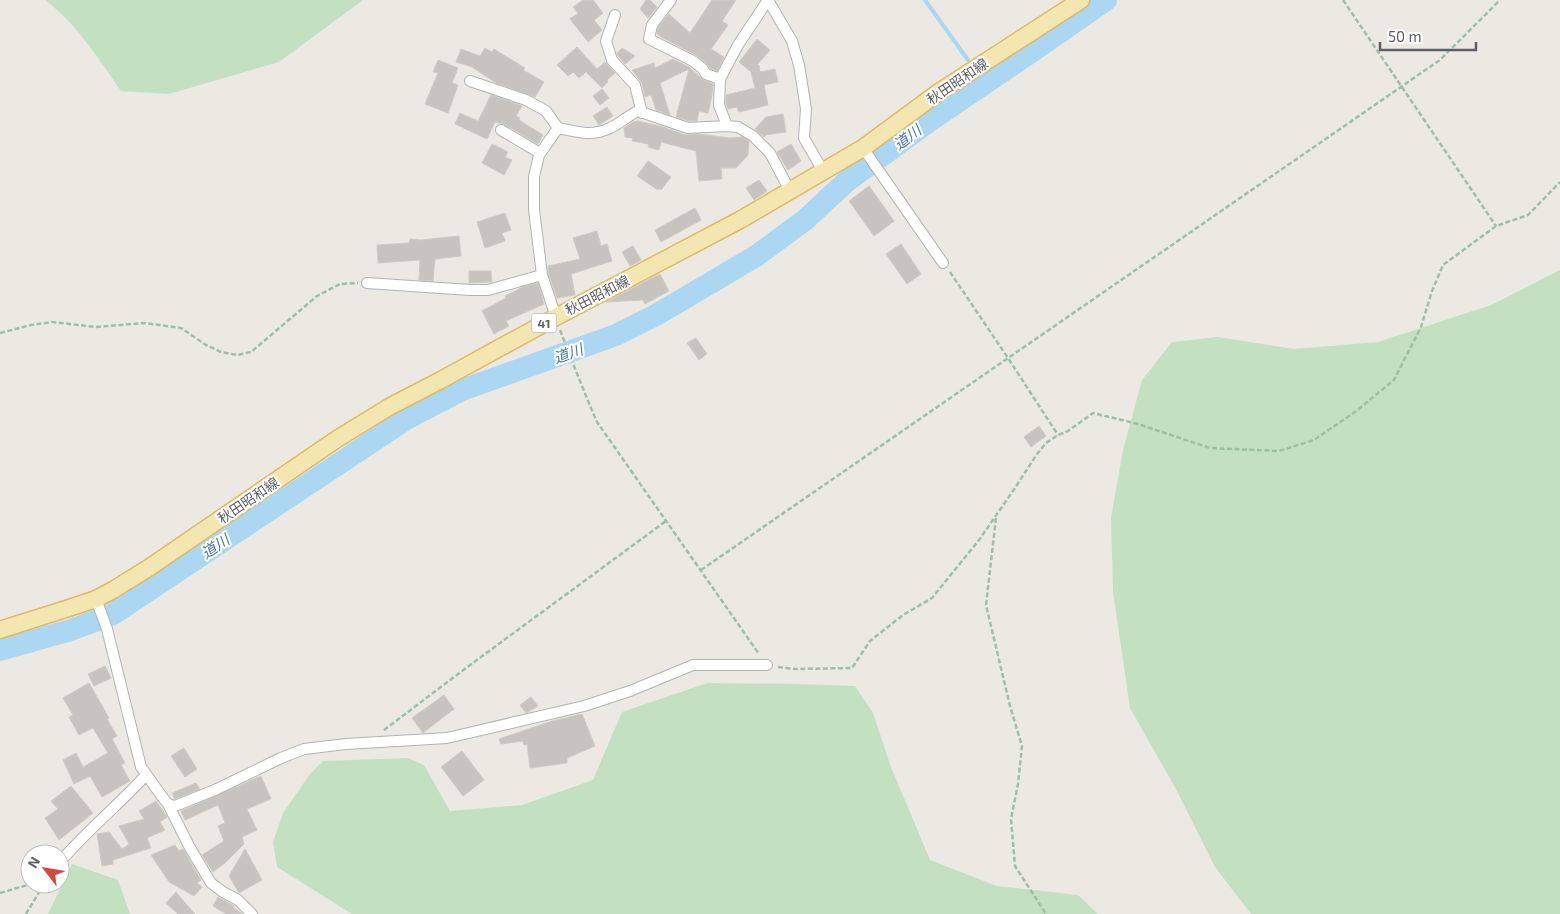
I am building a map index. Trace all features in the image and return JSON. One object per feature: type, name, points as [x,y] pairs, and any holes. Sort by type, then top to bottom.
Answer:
[{"type":"main road","name":"秋田昭和線","points":[[0,630],[98,604],[354,428],[556,316],[740,220],[790,191],[863,148],[939,92],[1081,0]]},
{"type":"street","points":[[671,0],[652,25],[649,39],[693,61],[706,74],[720,79]]},
{"type":"street","points":[[727,126],[719,105],[720,79],[738,45],[768,0],[792,41],[799,65],[806,109],[804,138],[823,171]]},
{"type":"street","points":[[615,15],[606,41],[612,60],[636,85],[642,113]]},
{"type":"street","points":[[470,81],[526,100],[546,111],[558,128],[591,134],[611,128],[628,115],[638,111],[688,128],[738,127],[753,136],[770,153],[790,191]]},
{"type":"street","points":[[556,316],[542,275],[534,210],[534,177],[540,153],[558,128]]},
{"type":"street","points":[[501,130],[540,153]]},
{"type":"street","points":[[863,148],[943,263]]},
{"type":"street","points":[[367,283],[488,290],[542,275]]},
{"type":"street","points":[[98,604],[107,629],[139,759],[146,775],[168,804],[210,883],[238,900],[252,914]]},
{"type":"street","points":[[168,804],[175,806],[216,790],[281,758],[304,749],[346,744],[448,738],[584,706],[630,691],[693,665],[767,665]]},
{"type":"street","points":[[70,850],[125,798],[146,775]]},
{"type":"path","points":[[1342,0],[1496,226]]},
{"type":"path","points":[[701,570],[1440,60],[1500,0]]},
{"type":"path","points":[[556,316],[579,382],[597,422],[767,665],[794,669],[852,668],[870,641],[903,615],[932,598],[996,517],[1046,443],[1058,435],[1068,432],[1093,413],[1138,424],[1210,448],[1279,451],[1314,440],[1354,412],[1394,380],[1421,327],[1432,291],[1443,265],[1496,226],[1528,215],[1560,182]]},
{"type":"path","points":[[943,263],[1058,435]]},
{"type":"path","points":[[0,333],[52,322],[96,327],[144,324],[181,328],[206,345],[222,352],[237,355],[250,352],[317,296],[340,284],[367,283]]},
{"type":"path","points":[[996,517],[986,605],[1010,706],[1022,746],[1018,784],[1011,820],[1015,866],[1046,914]]},
{"type":"path","points":[[367,743],[666,521]]},
{"type":"path","points":[[0,893],[20,887]]},
{"type":"path","points":[[26,914],[38,894]]},
{"type":"green space","points":[[45,0],[363,0],[279,62],[169,94],[121,91],[77,30]]},
{"type":"green space","points":[[1560,270],[1560,914],[1251,914],[1215,867],[1177,791],[1130,708],[1113,592],[1111,518],[1123,450],[1142,380],[1172,342],[1218,337],[1294,349],[1378,342],[1491,305]]},
{"type":"green space","points":[[707,683],[855,686],[873,713],[891,767],[930,860],[997,886],[1078,895],[1098,914],[352,914],[277,867],[273,842],[283,813],[310,774],[323,761],[408,758],[424,765],[450,811],[522,805],[593,780],[622,712]]},
{"type":"green space","points":[[72,864],[118,880],[130,914],[48,914],[58,894],[70,894],[70,868]]},
{"type":"building","points":[[583,0],[593,0],[603,13],[594,20],[602,30],[588,42],[570,19],[578,13],[573,7]]},
{"type":"building","points":[[646,0],[650,0],[657,7],[648,18],[640,9]]},
{"type":"building","points":[[712,0],[736,0],[722,21],[728,25],[711,49],[724,57],[717,71],[710,68],[696,55],[657,34],[658,28],[669,14],[690,33]]},
{"type":"building","points":[[757,39],[770,50],[757,65],[759,65],[760,72],[775,69],[778,82],[764,85],[768,105],[739,112],[737,107],[728,109],[726,95],[755,88],[751,72],[739,62]]},
{"type":"building","points":[[577,47],[597,69],[605,62],[615,73],[602,88],[586,72],[579,78],[573,72],[568,76],[557,65]]},
{"type":"building","points":[[485,48],[492,52],[494,49],[525,68],[523,70],[544,82],[535,97],[496,83],[472,67],[456,62],[461,49],[480,56]]},
{"type":"building","points":[[622,48],[635,56],[625,64],[617,53]]},
{"type":"building","points":[[673,59],[689,67],[703,80],[713,84],[708,113],[699,111],[697,121],[676,117],[689,69],[660,83],[670,115],[656,110],[651,95],[645,97],[642,83],[632,70],[654,63],[655,68]]},
{"type":"building","points":[[438,60],[458,68],[452,83],[458,85],[448,113],[425,104],[438,73],[433,72]]},
{"type":"building","points":[[602,89],[609,98],[600,105],[593,96]]},
{"type":"building","points":[[491,95],[522,106],[516,116],[520,118],[519,120],[543,135],[538,144],[504,124],[495,122],[487,139],[455,124],[460,113],[478,121]]},
{"type":"building","points":[[607,107],[613,116],[599,125],[593,116]]},
{"type":"building","points":[[783,114],[786,132],[766,135],[764,137],[755,129],[766,117]]},
{"type":"building","points":[[638,121],[686,135],[742,137],[749,141],[748,155],[736,168],[721,168],[722,179],[699,181],[696,151],[661,142],[659,150],[648,147],[649,144],[632,141],[633,138],[625,137],[624,128]]},
{"type":"building","points":[[492,144],[508,152],[505,157],[512,160],[504,175],[482,163]]},
{"type":"building","points":[[791,144],[801,161],[788,170],[777,152]]},
{"type":"building","points":[[648,161],[671,177],[661,190],[659,188],[658,190],[637,176]]},
{"type":"building","points":[[759,180],[767,191],[754,200],[746,188]]},
{"type":"building","points":[[869,186],[894,221],[874,236],[849,201]]},
{"type":"building","points":[[695,208],[701,220],[661,242],[655,230]]},
{"type":"building","points":[[505,213],[511,230],[502,233],[505,241],[485,248],[477,222]]},
{"type":"building","points":[[597,231],[601,246],[607,244],[612,261],[571,274],[575,295],[557,298],[548,266],[580,259],[573,238]]},
{"type":"building","points":[[459,236],[461,256],[435,259],[433,281],[419,280],[420,260],[378,263],[377,245],[409,243],[410,239],[421,240]]},
{"type":"building","points":[[901,244],[921,274],[907,284],[886,254]]},
{"type":"building","points":[[633,246],[641,260],[630,266],[622,252]]},
{"type":"building","points":[[469,271],[491,271],[492,282],[469,283]]},
{"type":"building","points":[[660,274],[669,291],[645,304],[643,300],[606,302]]},
{"type":"building","points":[[538,283],[544,304],[506,321],[509,326],[494,334],[482,311],[523,287]]},
{"type":"building","points":[[696,338],[707,354],[699,360],[687,343]]},
{"type":"building","points":[[1039,426],[1046,436],[1031,447],[1024,437]]},
{"type":"building","points":[[105,666],[111,678],[94,686],[88,674]]},
{"type":"building","points":[[89,683],[117,736],[112,739],[125,763],[121,765],[130,781],[102,797],[90,776],[74,784],[63,760],[76,753],[83,767],[108,753],[93,728],[79,735],[69,717],[73,715],[63,698]]},
{"type":"building","points":[[444,695],[454,709],[423,733],[412,718]]},
{"type":"building","points":[[531,697],[538,706],[526,713],[520,705]]},
{"type":"building","points":[[582,714],[595,746],[567,758],[567,763],[530,768],[527,744],[524,745],[523,741],[501,744],[499,739],[552,721]]},
{"type":"building","points":[[184,748],[197,769],[185,777],[171,756]]},
{"type":"building","points":[[462,751],[484,780],[463,796],[441,767]]},
{"type":"building","points":[[261,776],[271,799],[247,809],[257,830],[242,837],[244,844],[213,872],[202,855],[224,841],[218,826],[225,823],[218,805],[185,820],[181,811]]},
{"type":"building","points":[[196,783],[200,789],[175,799],[172,793]]},
{"type":"building","points":[[71,786],[93,813],[59,840],[45,818],[58,809],[51,801]]},
{"type":"building","points":[[156,801],[167,817],[160,822],[165,830],[147,838],[151,848],[113,860],[113,864],[102,866],[97,834],[109,832],[122,849],[129,844],[119,826],[144,819],[139,811]]},
{"type":"building","points":[[175,845],[179,851],[183,849],[201,880],[197,883],[202,887],[194,896],[169,882],[151,855]]},
{"type":"building","points":[[245,849],[262,880],[239,893],[229,876]]},
{"type":"building","points":[[176,892],[195,914],[178,914],[166,903]]},
{"type":"building","points":[[218,897],[234,906],[242,914],[226,914],[213,906]]},
{"type":"waterway","points":[[925,0],[968,60]]},
{"type":"waterway","name":"道川","points":[[0,650],[71,630],[113,614],[406,419],[462,390],[616,335],[656,315],[756,256],[805,220],[847,181],[928,122],[1106,0]]},
{"type":"waterway","name":"道川","points":[[980,80],[983,85]]}]
